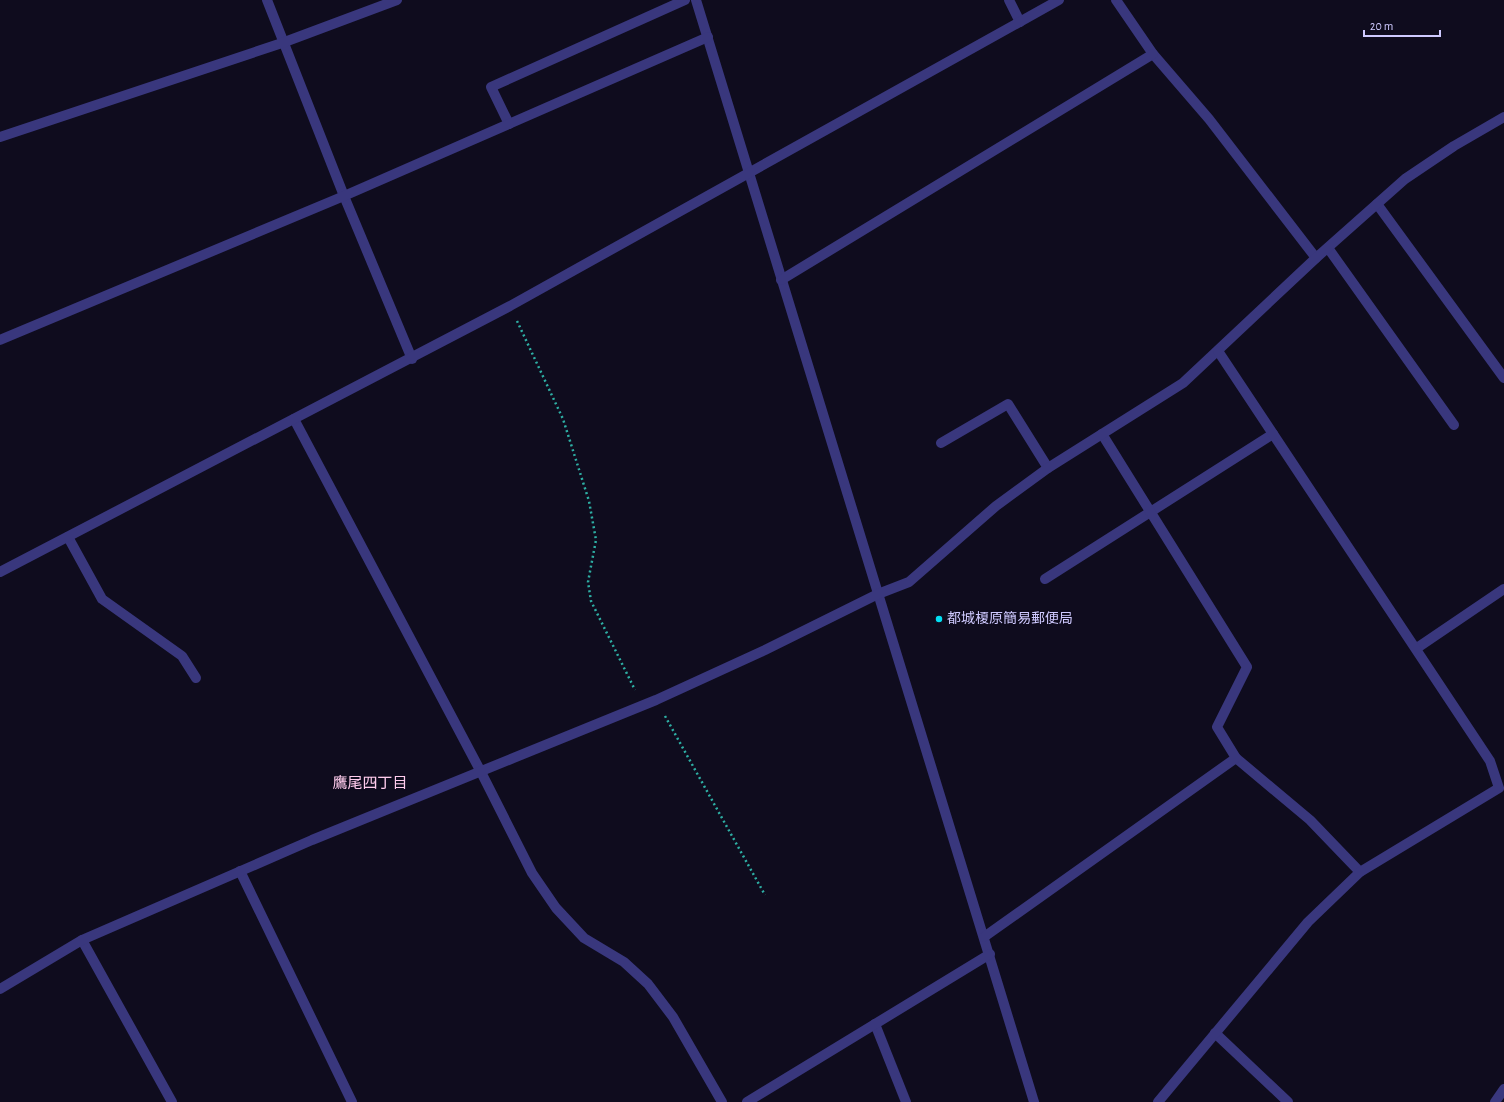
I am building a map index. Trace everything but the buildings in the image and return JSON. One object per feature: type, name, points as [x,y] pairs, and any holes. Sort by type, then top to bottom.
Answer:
[{"type":"street","points":[[267,0],[282,43],[412,359]]},
{"type":"street","points":[[0,137],[282,43],[397,0]]},
{"type":"street","points":[[509,124],[491,87],[685,0]]},
{"type":"street","points":[[696,0],[748,173],[990,954],[1034,1102]]},
{"type":"street","points":[[1009,0],[1020,22]]},
{"type":"street","points":[[0,572],[412,359],[510,306],[1059,0]]},
{"type":"street","points":[[1116,0],[1153,54],[1209,119],[1316,258]]},
{"type":"street","points":[[0,340],[344,196],[708,37]]},
{"type":"street","points":[[781,280],[1153,54]]},
{"type":"street","points":[[0,989],[82,940],[240,871],[656,700],[878,594],[909,582],[996,506],[1048,468],[1183,383],[1316,258],[1405,179],[1454,146],[1504,117]]},
{"type":"street","points":[[1377,204],[1504,378]]},
{"type":"street","points":[[1328,248],[1454,425]]},
{"type":"street","points":[[1158,1102],[1308,922],[1360,872],[1499,788],[1490,761],[1417,648],[1218,351]]},
{"type":"street","points":[[941,443],[1008,404],[1048,468]]},
{"type":"street","points":[[294,419],[481,772],[532,873],[556,908],[584,938],[624,962],[648,984],[673,1017],[722,1102]]},
{"type":"street","points":[[1102,434],[1247,666],[1217,727],[1236,758],[1310,820],[1360,872]]},
{"type":"street","points":[[1045,579],[1273,434]]},
{"type":"street","points":[[68,537],[102,599],[182,656],[196,678]]},
{"type":"street","points":[[1417,648],[1504,589]]},
{"type":"street","points":[[984,937],[1236,758]]},
{"type":"street","points":[[240,871],[352,1102]]},
{"type":"street","points":[[82,940],[172,1102]]},
{"type":"street","points":[[747,1102],[990,954]]},
{"type":"street","points":[[875,1024],[906,1102]]},
{"type":"street","points":[[1215,1033],[1288,1102]]},
{"type":"street","points":[[1495,1102],[1504,1089]]},
{"type":"path","points":[[510,306],[563,419],[589,501],[596,540],[588,582],[591,601],[642,705]]},
{"type":"path","points":[[656,700],[765,895]]},
{"type":"place","name":"都城榎原簡易郵便局","points":[[939,619]]},
{"type":"district","name":"鷹尾四丁目","points":[[370,783]]}]
